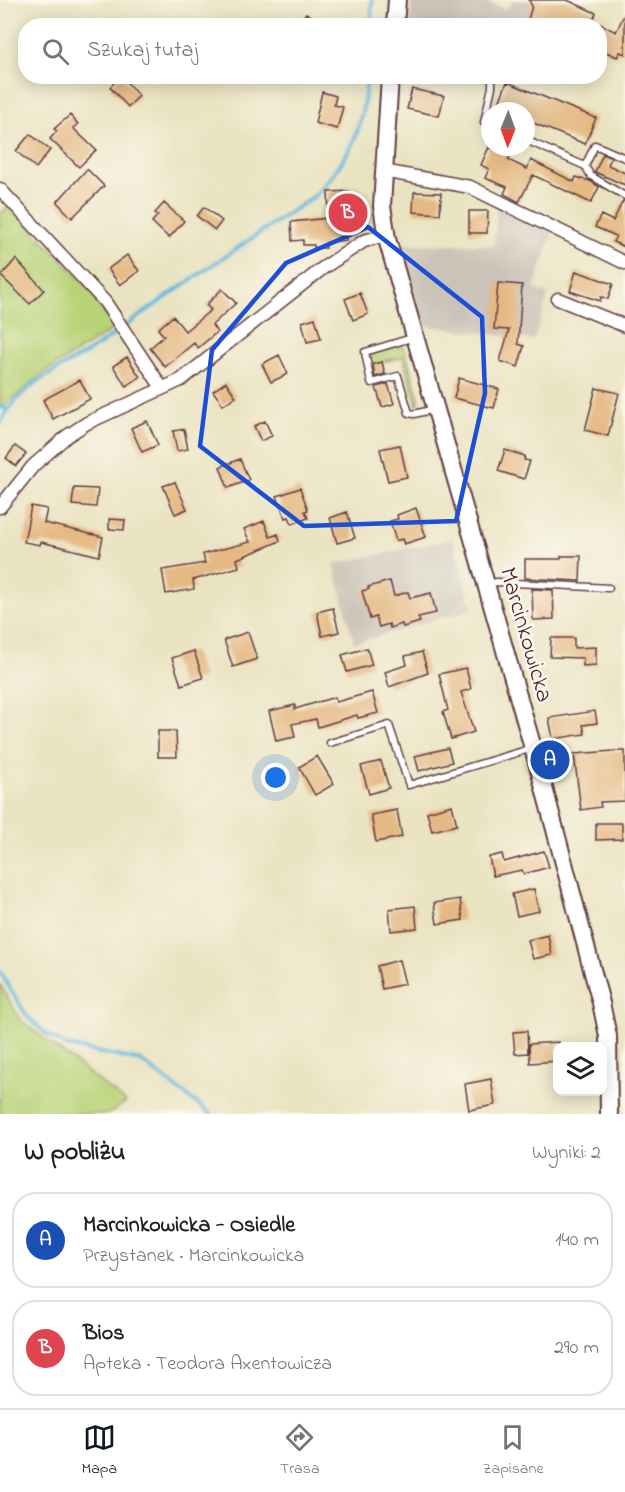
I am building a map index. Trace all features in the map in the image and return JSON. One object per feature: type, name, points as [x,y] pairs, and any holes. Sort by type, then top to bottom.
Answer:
[{"type":"street","points":[[396,18],[397,0]]},
{"type":"street","name":"Marcinkowicka","points":[[389,84],[382,206],[386,235],[533,748],[608,1036],[609,1114]]},
{"type":"street","points":[[383,171],[470,187],[625,263]]},
{"type":"street","points":[[0,189],[77,269],[116,319],[162,388]]},
{"type":"street","points":[[0,507],[33,466],[67,436],[87,423],[181,380],[350,249],[364,241],[386,235]]},
{"type":"street","points":[[558,299],[625,326]]},
{"type":"lane","points":[[489,102],[492,84]]},
{"type":"lane","points":[[535,144],[585,166],[591,176],[625,196]]},
{"type":"lane","points":[[585,166],[596,145],[625,158]]},
{"type":"lane","points":[[415,337],[364,351],[370,383],[398,376],[409,412],[414,414],[435,408]]},
{"type":"lane","points":[[486,585],[497,582],[609,588]]},
{"type":"lane","points":[[330,743],[389,725],[409,785],[533,748]]},
{"type":"highlighted area","points":[[368,227],[482,317],[485,393],[456,521],[304,526],[200,446],[212,350],[286,263]]},
{"type":"shaded area","points":[[412,0],[474,0],[507,9],[512,0],[565,0],[557,18],[411,18]]},
{"type":"shaded area","points":[[498,202],[553,232],[534,288],[548,295],[534,340],[422,325],[401,244],[494,245]]},
{"type":"shaded area","points":[[453,539],[472,609],[354,643],[334,564]]},
{"type":"green space","points":[[9,206],[84,282],[115,328],[46,371],[0,409],[0,214]]},
{"type":"green space","points":[[401,346],[404,348],[419,398],[418,407],[403,357],[370,365],[369,362],[373,353]]},
{"type":"green space","points":[[0,984],[20,1020],[126,1102],[109,1114],[0,1114]]},
{"type":"building","points":[[529,0],[567,0],[596,13],[594,18],[528,18],[532,6]]},
{"type":"building","points":[[306,13],[314,18],[303,18]]},
{"type":"building","points":[[625,13],[625,54],[620,52],[617,57],[607,52],[607,28],[616,32]]},
{"type":"building","points":[[113,84],[128,84],[139,96],[128,107],[110,87]]},
{"type":"building","points":[[506,84],[512,84],[596,118],[585,144],[535,124],[535,102],[499,102]]},
{"type":"building","points":[[412,89],[444,96],[439,116],[407,109]]},
{"type":"building","points":[[322,92],[336,96],[334,105],[343,107],[337,129],[315,123]]},
{"type":"building","points":[[70,115],[78,124],[73,128],[96,150],[79,167],[50,139],[57,131],[54,129]]},
{"type":"building","points":[[30,134],[50,150],[36,168],[16,151]]},
{"type":"building","points":[[603,154],[611,158],[608,165],[625,173],[625,185],[595,172]]},
{"type":"building","points":[[485,156],[510,156],[508,160],[527,169],[531,160],[574,182],[576,177],[590,181],[599,187],[591,203],[533,175],[519,202],[504,194],[507,187],[485,178],[489,169],[481,165]]},
{"type":"building","points":[[87,169],[104,186],[72,218],[57,202]]},
{"type":"building","points":[[350,191],[353,220],[352,231],[346,231],[346,240],[326,243],[326,248],[303,245],[303,240],[292,241],[291,222],[329,218],[328,192]]},
{"type":"building","points":[[414,192],[441,193],[440,214],[413,212]]},
{"type":"building","points":[[625,201],[625,247],[613,242],[616,236],[595,227],[601,215],[613,221]]},
{"type":"building","points":[[164,203],[184,221],[169,238],[152,222],[158,215],[155,213]]},
{"type":"building","points":[[204,207],[222,221],[215,230],[197,216]]},
{"type":"building","points":[[469,211],[488,211],[487,233],[469,233]]},
{"type":"building","points":[[127,255],[139,271],[120,285],[108,269]]},
{"type":"building","points":[[16,259],[44,290],[30,304],[1,276]]},
{"type":"building","points":[[576,271],[613,284],[608,299],[601,297],[600,301],[570,291]]},
{"type":"building","points":[[498,283],[522,285],[518,344],[524,346],[518,367],[500,361],[509,330],[494,329]]},
{"type":"building","points":[[222,289],[236,303],[212,325],[217,332],[198,348],[194,343],[165,367],[150,348],[164,336],[158,329],[173,316],[185,331],[211,310],[206,305]]},
{"type":"building","points":[[360,293],[368,314],[353,320],[345,299]]},
{"type":"building","points":[[315,318],[321,339],[307,342],[302,322]]},
{"type":"building","points":[[279,355],[288,374],[271,382],[262,364]]},
{"type":"building","points":[[127,357],[140,377],[126,386],[113,366]]},
{"type":"building","points":[[382,362],[385,374],[375,377],[373,364]]},
{"type":"building","points":[[459,378],[499,389],[494,408],[454,398]]},
{"type":"building","points":[[80,380],[90,399],[53,419],[43,400]]},
{"type":"building","points":[[226,382],[236,397],[223,405],[213,391]]},
{"type":"building","points":[[388,384],[394,404],[382,407],[376,387]]},
{"type":"building","points":[[596,388],[619,393],[608,436],[585,430]]},
{"type":"building","points":[[147,421],[158,445],[142,452],[131,428]]},
{"type":"building","points":[[265,421],[272,436],[261,441],[254,426]]},
{"type":"building","points":[[184,429],[188,449],[177,451],[173,431]]},
{"type":"building","points":[[400,445],[407,477],[388,481],[380,449]]},
{"type":"building","points":[[15,446],[26,454],[16,466],[6,458]]},
{"type":"building","points":[[505,450],[525,456],[524,460],[530,461],[524,479],[498,471]]},
{"type":"building","points":[[240,459],[249,480],[228,488],[220,467]]},
{"type":"building","points":[[175,482],[187,509],[175,514],[163,486]]},
{"type":"building","points":[[74,488],[98,489],[96,507],[72,505]]},
{"type":"building","points":[[300,488],[308,510],[305,511],[308,518],[292,524],[289,517],[285,518],[277,496]]},
{"type":"building","points":[[31,506],[47,509],[44,523],[103,537],[99,556],[41,542],[40,545],[24,542]]},
{"type":"building","points":[[416,508],[426,537],[404,544],[402,539],[396,541],[390,521],[398,519],[397,515]]},
{"type":"building","points":[[347,512],[355,538],[337,543],[330,518]]},
{"type":"building","points":[[109,519],[125,520],[124,530],[109,529]]},
{"type":"building","points":[[264,521],[270,537],[278,534],[280,541],[237,559],[239,567],[193,580],[194,589],[166,594],[162,570],[205,563],[203,554],[250,542],[244,529]]},
{"type":"building","points":[[561,556],[581,556],[580,581],[525,578],[525,559],[561,559]]},
{"type":"building","points":[[390,581],[394,596],[408,592],[410,598],[431,593],[436,613],[418,617],[420,622],[403,627],[402,624],[390,628],[389,624],[379,627],[376,617],[370,619],[362,591]]},
{"type":"building","points":[[532,589],[553,590],[554,619],[533,620]]},
{"type":"building","points":[[333,608],[339,632],[322,636],[317,612]]},
{"type":"building","points":[[248,632],[257,659],[233,667],[224,640]]},
{"type":"building","points":[[551,638],[574,638],[574,648],[596,647],[596,665],[583,666],[583,658],[550,657]]},
{"type":"building","points":[[367,648],[372,665],[347,672],[342,655]]},
{"type":"building","points":[[194,651],[203,678],[181,685],[172,658]]},
{"type":"building","points":[[422,652],[428,673],[389,687],[385,672],[407,665],[405,656]]},
{"type":"building","points":[[466,668],[471,689],[461,692],[474,732],[451,739],[443,712],[448,710],[439,674]]},
{"type":"building","points":[[372,692],[378,713],[358,718],[357,715],[318,727],[316,719],[292,724],[295,737],[276,741],[269,711],[295,705],[295,709],[335,697],[336,702]]},
{"type":"building","points":[[595,711],[597,723],[583,725],[585,734],[553,739],[549,718]]},
{"type":"building","points":[[158,731],[176,731],[177,757],[158,757]]},
{"type":"building","points":[[448,748],[452,762],[419,771],[415,756]]},
{"type":"building","points":[[625,751],[625,801],[600,802],[601,807],[581,810],[574,754]]},
{"type":"building","points":[[317,756],[334,784],[315,795],[299,767]]},
{"type":"building","points":[[381,761],[389,788],[369,794],[361,766]]},
{"type":"building","points":[[452,805],[457,825],[432,831],[427,812]]},
{"type":"building","points":[[397,810],[402,837],[376,842],[371,815]]},
{"type":"building","points":[[596,823],[622,823],[622,839],[596,840]]},
{"type":"building","points":[[544,851],[549,867],[524,874],[522,870],[493,876],[489,857],[502,854],[504,862]]},
{"type":"building","points":[[534,889],[539,911],[517,916],[512,894]]},
{"type":"building","points":[[460,899],[463,920],[437,924],[434,903]]},
{"type":"building","points":[[415,906],[417,928],[391,931],[389,909]]},
{"type":"building","points":[[548,935],[552,955],[533,959],[528,940]]},
{"type":"building","points":[[399,960],[405,984],[382,989],[377,966]]},
{"type":"building","points":[[527,1031],[528,1053],[515,1054],[513,1032]]},
{"type":"building","points":[[553,1042],[553,1061],[530,1063],[529,1044]]},
{"type":"building","points":[[491,1079],[495,1105],[469,1110],[465,1084]]},
{"type":"waterway","points":[[371,18],[372,0]]},
{"type":"waterway","points":[[0,424],[19,397],[32,386],[102,343],[316,195],[339,166],[354,141],[362,113],[366,84]]},
{"type":"waterway","points":[[0,406],[8,410]]},
{"type":"waterway","points":[[0,972],[27,1016],[46,1034],[67,1046],[141,1061],[211,1114]]},
{"type":"place","name":"Bios","points":[[348,213]]},
{"type":"place","name":"Marcinkowicka - Osiedle","points":[[550,760]]}]
